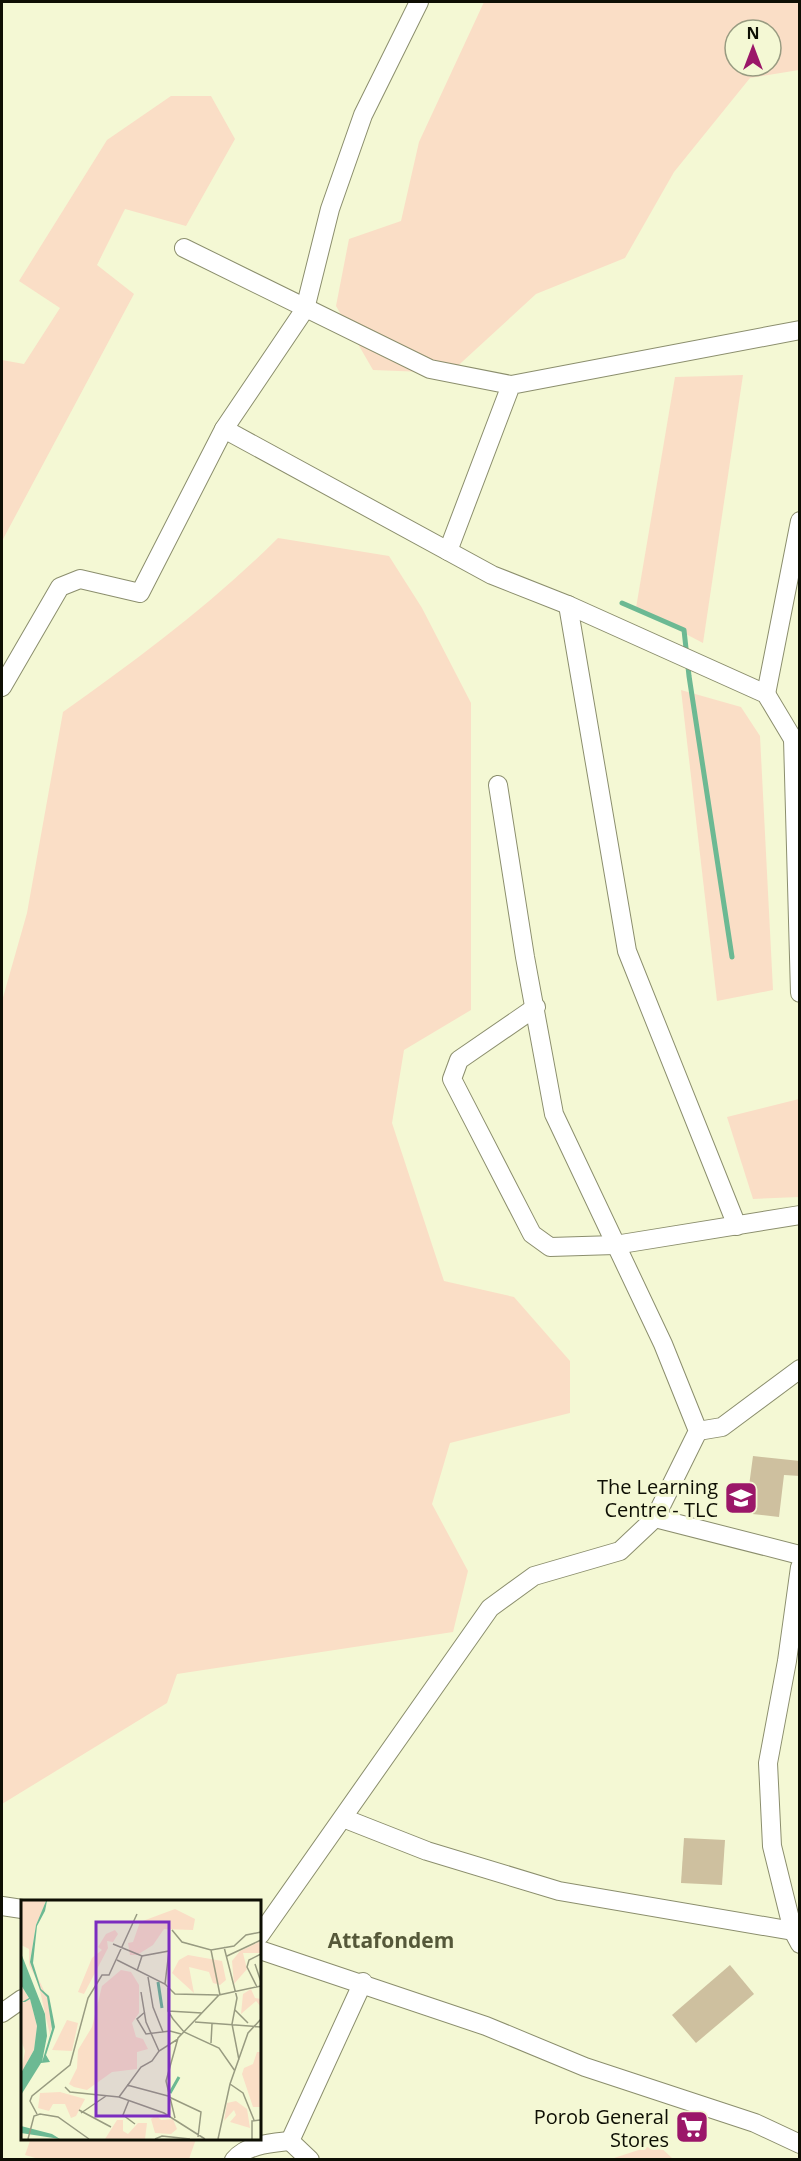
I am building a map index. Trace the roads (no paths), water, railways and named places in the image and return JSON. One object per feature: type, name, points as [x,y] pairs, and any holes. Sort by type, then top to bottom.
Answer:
[{"type":"street","points":[[2,687],[60,587],[80,579],[140,593],[224,429],[305,309],[330,209],[363,115],[419,2]]},
{"type":"street","points":[[184,248],[430,369],[511,385],[800,330]]},
{"type":"street","points":[[448,551],[511,385]]},
{"type":"street","points":[[224,429],[492,574],[568,605],[766,694],[796,742],[799,992]]},
{"type":"street","points":[[766,694],[800,521]]},
{"type":"street","points":[[568,605],[627,951],[737,1226]]},
{"type":"street","points":[[261,1934],[490,1608],[534,1576],[620,1551],[655,1518],[698,1431],[663,1344],[554,1114],[525,957],[498,785]]},
{"type":"street","points":[[536,1007],[459,1060],[452,1079],[532,1234],[550,1247],[615,1245],[800,1215]]},
{"type":"street","points":[[698,1431],[722,1427],[800,1369]]},
{"type":"street","points":[[655,1518],[800,1555]]},
{"type":"street","points":[[343,1818],[427,1851],[559,1891],[796,1938],[772,1846],[768,1764],[800,1567]]},
{"type":"street","points":[[2,1906],[21,1910]]},
{"type":"street","points":[[261,1950],[363,1982],[486,2026],[585,2067],[755,2123],[800,2144]]},
{"type":"street","points":[[290,2141],[363,1982]]},
{"type":"street","points":[[2,2013],[21,2000]]},
{"type":"street","points":[[234,2160],[239,2154],[262,2144],[290,2141],[310,2160]]},
{"type":"waterway","points":[[622,603],[684,630],[732,957]]},
{"type":"place","name":"The Learning Centre - TLC","points":[[741,1498]]},
{"type":"place","name":"Porob General Stores","points":[[692,2127]]},
{"type":"district","name":"Attafondem","points":[[391,1940]]}]
